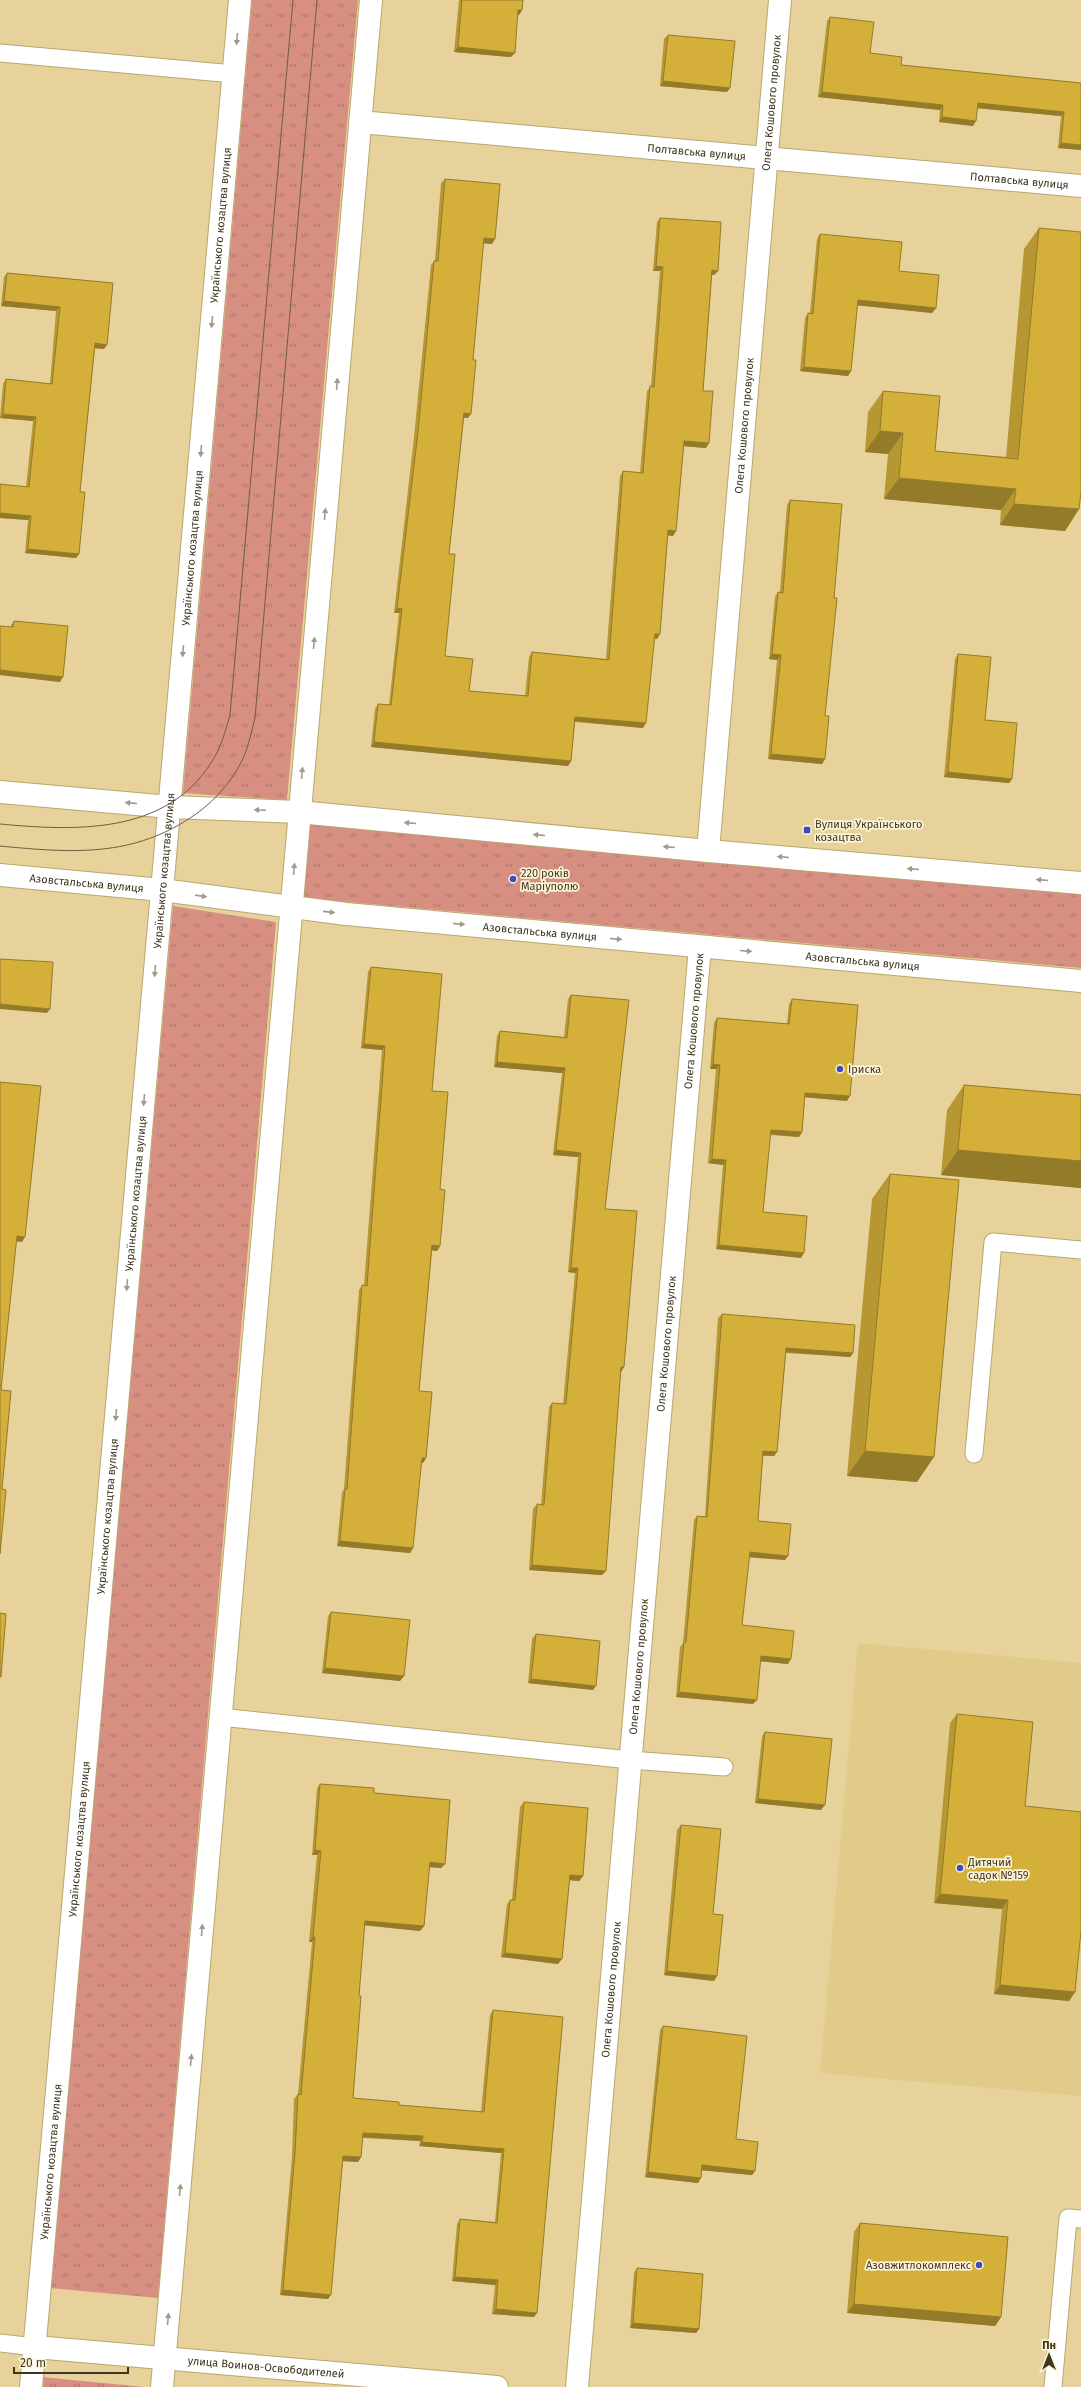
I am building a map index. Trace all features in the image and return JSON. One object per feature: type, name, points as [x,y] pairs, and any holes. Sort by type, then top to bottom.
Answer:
[{"type":"street","name":"Українського козацтва вулиця","points":[[31,2387],[240,0]]},
{"type":"street","points":[[162,2387],[290,908],[371,0]]},
{"type":"street","name":"Олега Кошового провулок","points":[[708,851],[780,0]]},
{"type":"street","name":"Полтавська вулиця","points":[[360,122],[1081,186]]},
{"type":"street","points":[[0,792],[170,807],[299,812],[708,851],[1081,883]]},
{"type":"street","name":"Азовстальська вулиця","points":[[0,875],[162,890],[290,908],[1081,981]]},
{"type":"street","name":"Олега Кошового провулок","points":[[577,2387],[700,947]]},
{"type":"street","name":"улица Воинов-Освободителей","points":[[35,2346],[497,2387]]},
{"type":"lane","points":[[0,53],[234,74]]},
{"type":"lane","points":[[974,1454],[993,1242],[1081,1250]]},
{"type":"lane","points":[[220,1717],[630,1760],[724,1767]]},
{"type":"lane","points":[[1053,2387],[1068,2218],[1081,2220]]},
{"type":"lane","points":[[0,2344],[35,2346]]},
{"type":"shaded area","name":"Дитячий садок №159","points":[[858,1643],[1081,1663],[1081,2096],[820,2073]]},
{"type":"green space","points":[[252,0],[358,0],[287,800],[183,793]]},
{"type":"green space","points":[[310,822],[1081,891],[1081,968],[303,898]]},
{"type":"green space","points":[[173,906],[276,922],[158,2298],[50,2288]]},
{"type":"green space","points":[[42,2377],[144,2387],[41,2387]]},
{"type":"building","points":[[462,0],[523,0],[522,10],[518,10],[515,53],[458,47]]},
{"type":"building","points":[[830,17],[874,22],[870,53],[902,57],[901,65],[1081,83],[1081,145],[1061,143],[1064,112],[978,103],[976,121],[942,117],[943,105],[822,92]]},
{"type":"building","points":[[668,35],[735,41],[730,88],[663,81]]},
{"type":"building","points":[[445,179],[500,184],[495,239],[484,238],[473,360],[476,360],[471,414],[464,413],[449,554],[455,554],[445,656],[473,659],[469,691],[528,696],[532,652],[609,660],[623,471],[643,473],[650,386],[654,387],[663,267],[656,266],[660,218],[721,222],[718,271],[712,270],[703,391],[713,391],[709,443],[684,441],[676,531],[668,530],[660,634],[655,634],[646,723],[575,717],[571,761],[374,742],[378,704],[391,705],[402,609],[397,608],[418,432],[434,261],[438,261]]},
{"type":"building","points":[[1039,228],[1081,232],[1081,492],[1079,509],[1014,504],[1016,489],[899,478],[903,433],[880,431],[883,391],[940,396],[935,451],[1018,459]]},
{"type":"building","points":[[820,234],[902,242],[899,271],[939,275],[936,308],[858,300],[851,371],[804,367],[808,313],[813,314]]},
{"type":"building","points":[[7,273],[113,283],[107,345],[95,343],[80,492],[85,492],[79,554],[28,549],[31,516],[0,513],[0,484],[29,487],[36,417],[3,414],[6,379],[52,384],[60,307],[4,301]]},
{"type":"building","points":[[790,500],[842,504],[834,598],[837,598],[825,716],[829,716],[825,759],[771,754],[781,655],[772,654],[778,592],[783,593]]},
{"type":"building","points":[[14,621],[68,626],[63,677],[0,670],[0,626],[13,627]]},
{"type":"building","points":[[958,654],[991,657],[985,720],[1017,723],[1012,779],[948,772]]},
{"type":"building","points":[[0,959],[53,962],[50,1009],[0,1004]]},
{"type":"building","points":[[371,967],[442,974],[432,1091],[448,1092],[440,1189],[445,1190],[440,1246],[432,1245],[419,1391],[432,1392],[426,1458],[422,1458],[413,1548],[340,1541],[345,1489],[347,1489],[362,1285],[367,1286],[385,1046],[364,1044]]},
{"type":"building","points":[[571,995],[629,1000],[605,1209],[637,1211],[624,1367],[621,1367],[606,1571],[532,1565],[537,1504],[544,1505],[552,1403],[566,1404],[578,1268],[571,1268],[581,1153],[556,1150],[565,1068],[497,1062],[500,1031],[567,1038]]},
{"type":"building","points":[[792,999],[858,1005],[850,1096],[805,1093],[802,1132],[771,1130],[763,1212],[807,1216],[804,1253],[719,1245],[726,1160],[712,1159],[720,1065],[713,1064],[717,1018],[789,1024]]},
{"type":"building","points":[[0,1082],[41,1086],[25,1237],[17,1236],[1,1390],[11,1391],[2,1489],[6,1490],[0,1554]]},
{"type":"building","points":[[964,1085],[1081,1095],[1081,1161],[958,1150]]},
{"type":"building","points":[[890,1174],[959,1180],[934,1457],[865,1451]]},
{"type":"building","points":[[722,1314],[855,1325],[853,1353],[786,1348],[777,1452],[763,1451],[758,1521],[791,1524],[788,1556],[750,1552],[742,1625],[794,1631],[791,1659],[761,1656],[757,1700],[679,1692],[684,1642],[686,1642],[697,1516],[707,1517]]},
{"type":"building","points":[[331,1612],[410,1620],[404,1676],[325,1668]]},
{"type":"building","points":[[0,1613],[6,1614],[1,1677],[0,1677]]},
{"type":"building","points":[[536,1634],[600,1641],[596,1686],[531,1679]]},
{"type":"building","points":[[957,1714],[1033,1722],[1025,1806],[1081,1812],[1081,1931],[1075,1992],[1000,1985],[1008,1900],[940,1894]]},
{"type":"building","points":[[765,1732],[832,1739],[825,1805],[758,1799]]},
{"type":"building","points":[[320,1784],[374,1788],[374,1793],[450,1800],[445,1864],[430,1862],[424,1926],[365,1921],[353,2098],[399,2102],[399,2105],[484,2112],[493,2010],[563,2017],[537,2313],[496,2309],[498,2280],[455,2277],[460,2219],[497,2223],[504,2149],[422,2142],[423,2136],[363,2133],[361,2157],[343,2156],[331,2295],[283,2290],[295,2153],[298,2094],[301,2095],[315,1937],[313,1937],[321,1851],[315,1850]]},
{"type":"building","points":[[524,1802],[588,1808],[583,1876],[570,1875],[562,1959],[505,1953],[510,1900],[515,1900]]},
{"type":"building","points":[[681,1825],[721,1829],[713,1914],[723,1915],[717,1976],[667,1971]]},
{"type":"building","points":[[663,2026],[747,2036],[736,2139],[758,2142],[755,2171],[702,2165],[701,2178],[648,2172]]},
{"type":"building","points":[[860,2223],[1008,2237],[1001,2317],[854,2304]]},
{"type":"building","points":[[637,2268],[703,2274],[699,2329],[633,2323]]},
{"type":"tram line","points":[[0,824],[58,828],[88,827],[116,823],[144,816],[169,804],[192,787],[211,763],[222,740],[230,715],[293,0]]},
{"type":"tram line","points":[[0,846],[77,851],[102,849],[149,839],[173,828],[204,808],[219,794],[232,778],[246,751],[255,718],[317,0]]},
{"type":"place","name":"Вулиця Українського козацтва","points":[[807,830]]},
{"type":"place","name":"220 років Маріуполю","points":[[513,879]]},
{"type":"place","name":"Іриска","points":[[840,1069]]},
{"type":"place","name":"Дитячий садок №159","points":[[960,1868]]},
{"type":"place","name":"Азовжитлокомплекс","points":[[979,2265]]}]
